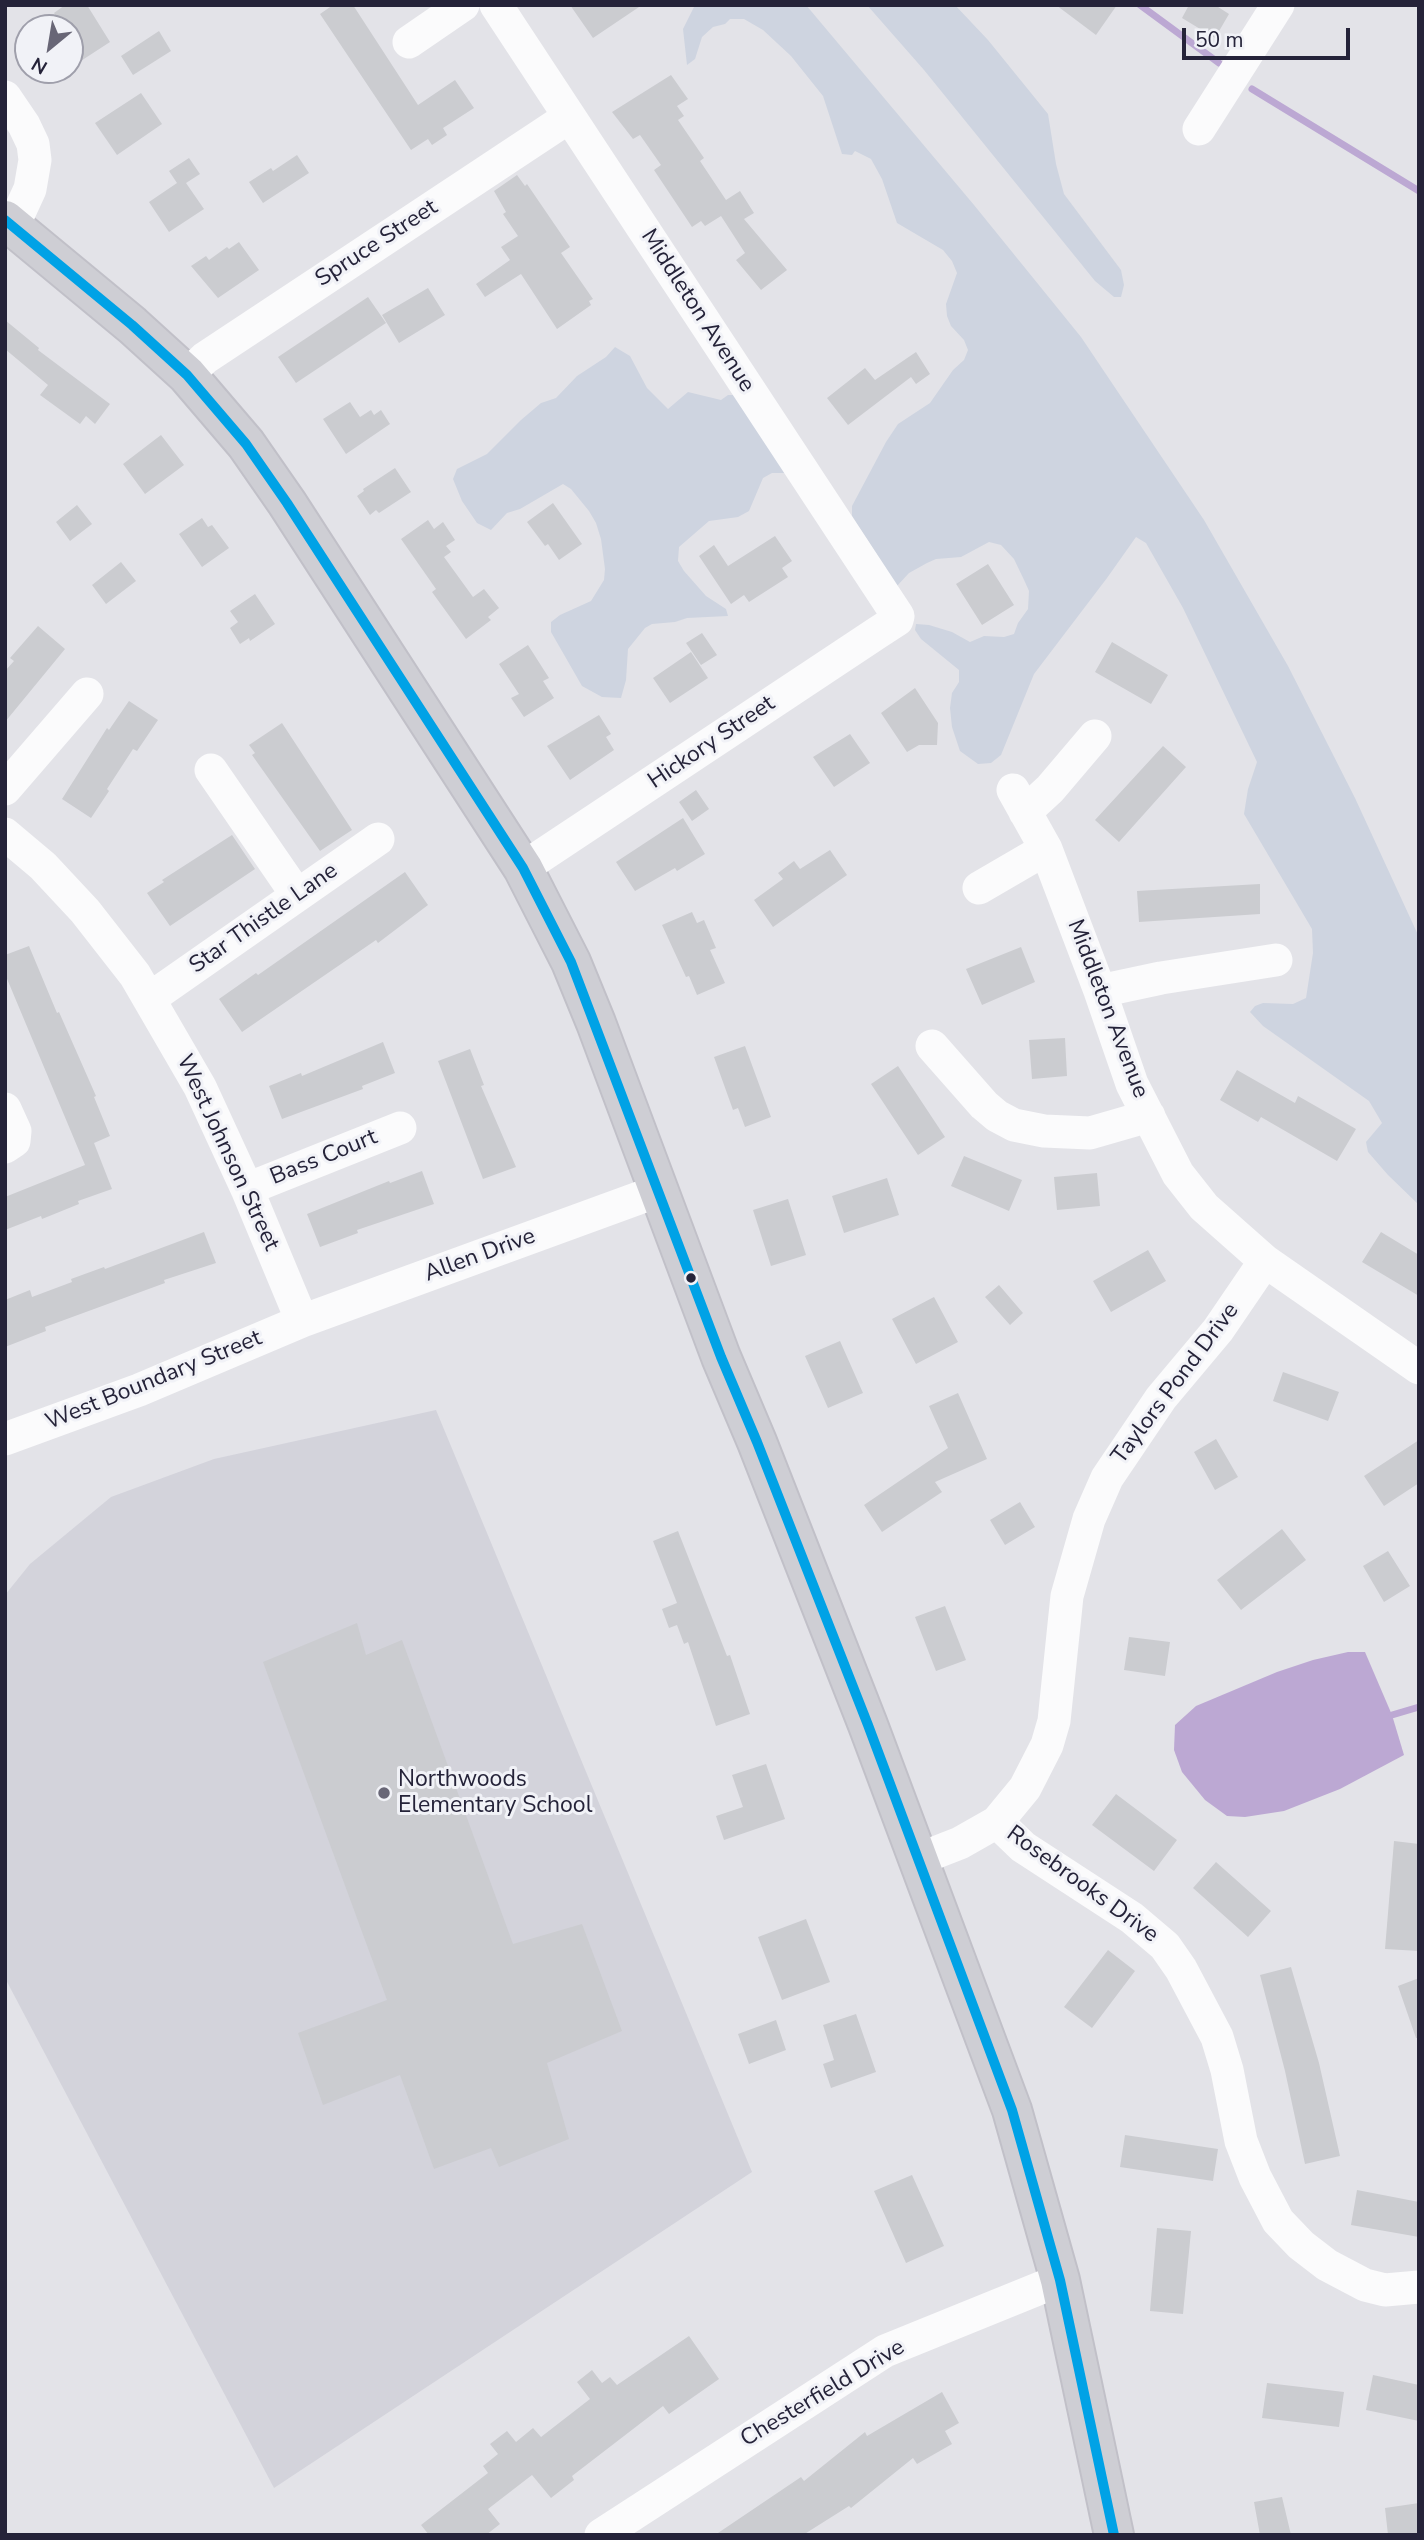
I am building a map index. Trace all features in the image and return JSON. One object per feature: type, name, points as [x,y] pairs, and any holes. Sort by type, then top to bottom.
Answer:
[{"type":"main road","points":[[9,223],[132,325],[187,375],[263,467],[523,868],[580,981],[657,1191],[919,1859],[1012,2110],[1059,2280],[1114,2535]]},
{"type":"street","points":[[409,42],[463,5]]},
{"type":"street","name":"Middleton Avenue","points":[[496,5],[898,616]]},
{"type":"street","points":[[1199,129],[1278,5]]},
{"type":"street","points":[[5,97],[24,125],[33,144],[35,160],[30,189],[9,223]]},
{"type":"street","name":"Spruce Street","points":[[187,375],[205,358],[569,117]]},
{"type":"street","name":"Hickory Street","points":[[523,868],[897,620],[898,616]]},
{"type":"street","points":[[5,789],[87,694]]},
{"type":"street","name":"Middleton Avenue","points":[[1095,736],[1050,789],[1019,801],[1046,849],[1132,1084],[1178,1174],[1204,1207],[1265,1261],[1419,1368]]},
{"type":"street","points":[[211,770],[297,895]]},
{"type":"street","name":"West Johnson Street","points":[[5,834],[43,866],[85,911],[135,975],[200,1087],[247,1189],[302,1321]]},
{"type":"street","name":"Star Thistle Lane","points":[[149,999],[378,839]]},
{"type":"street","points":[[979,888],[1046,849]]},
{"type":"street","points":[[1100,991],[1161,978],[1276,960]]},
{"type":"street","points":[[932,1046],[984,1105],[1014,1125],[1044,1131],[1090,1133],[1149,1116]]},
{"type":"street","points":[[5,1109],[15,1136],[11,1144],[5,1147]]},
{"type":"street","name":"Bass Court","points":[[247,1189],[400,1128]]},
{"type":"street","name":"Allen Drive","points":[[302,1321],[657,1191]]},
{"type":"street","name":"Taylors Pond Drive","points":[[919,1859],[960,1843],[997,1822],[1025,1788],[1047,1745],[1057,1703],[1067,1596],[1089,1519],[1107,1478],[1161,1398],[1218,1330],[1265,1261]]},
{"type":"street","name":"West Boundary Street","points":[[5,1439],[139,1390],[302,1321]]},
{"type":"street","name":"Rosebrooks Drive","points":[[997,1822],[1023,1847],[1132,1918],[1164,1946],[1181,1969],[1217,2037],[1227,2070],[1241,2141],[1278,2221],[1301,2245],[1327,2265],[1365,2285],[1385,2290],[1419,2287]]},
{"type":"street","name":"Chesterfield Drive","points":[[601,2535],[885,2351],[1059,2280]]},
{"type":"shaded area","points":[[695,5],[806,5],[1081,337],[1204,520],[1288,666],[1355,798],[1419,937],[1419,1205],[1368,1152],[1366,1142],[1382,1123],[1369,1101],[1263,1026],[1250,1012],[1263,1003],[1293,1004],[1306,998],[1313,953],[1312,929],[1244,814],[1248,789],[1257,762],[1183,608],[1146,543],[1136,537],[1034,674],[1001,755],[991,763],[978,764],[960,751],[952,727],[950,708],[952,693],[959,682],[959,670],[921,639],[915,630],[916,624],[952,632],[970,642],[984,636],[1004,637],[1014,634],[1028,609],[1029,591],[1025,582],[1014,559],[1001,545],[989,542],[961,557],[936,559],[927,563],[909,573],[897,586],[852,516],[852,506],[898,424],[930,403],[953,370],[964,360],[968,350],[964,340],[951,326],[946,304],[957,273],[943,250],[897,223],[882,179],[871,159],[855,151],[852,155],[842,154],[823,96],[791,56],[763,30],[744,19],[730,19],[725,24],[713,27],[702,37],[695,59],[687,65],[683,29]]},
{"type":"shaded area","points":[[867,5],[955,5],[988,40],[1048,114],[1064,194],[1121,270],[1124,285],[1121,297],[1114,297],[1095,281],[924,70]]},
{"type":"shaded area","points":[[615,347],[630,356],[647,388],[668,409],[688,392],[721,400],[728,395],[736,395],[786,473],[772,473],[763,478],[749,511],[738,517],[709,521],[679,547],[678,561],[684,571],[706,596],[726,609],[728,616],[687,618],[652,624],[645,628],[628,649],[626,680],[621,698],[602,697],[582,686],[551,632],[551,622],[591,601],[604,580],[601,539],[589,511],[571,489],[563,484],[520,509],[507,513],[491,530],[477,523],[462,501],[453,479],[457,469],[487,454],[541,403],[556,398],[577,376],[606,357]]},
{"type":"shaded area","points":[[436,1410],[752,2172],[274,2488],[5,1978],[5,1595],[30,1564],[111,1497],[214,1459]]},
{"type":"shaded area","points":[[1348,1652],[1365,1652],[1392,1715],[1404,1755],[1340,1789],[1284,1811],[1245,1817],[1227,1816],[1205,1800],[1182,1772],[1174,1750],[1175,1725],[1196,1706],[1277,1672]]},
{"type":"building","points":[[65,5],[87,5],[110,42],[84,59],[84,14],[54,13]]},
{"type":"building","points":[[333,5],[353,5],[418,105],[455,80],[474,108],[443,128],[447,135],[432,145],[428,139],[411,150],[320,14]]},
{"type":"building","points":[[570,5],[642,5],[593,38]]},
{"type":"building","points":[[1056,5],[1117,5],[1096,35]]},
{"type":"building","points":[[1189,5],[1215,5],[1229,14],[1215,38],[1182,18]]},
{"type":"building","points":[[159,31],[171,51],[133,75],[121,56]]},
{"type":"building","points":[[671,75],[688,99],[677,106],[684,116],[678,120],[704,158],[700,161],[726,200],[740,191],[754,213],[744,219],[787,270],[761,290],[736,260],[745,253],[721,216],[705,226],[701,221],[692,227],[654,170],[661,165],[640,135],[633,139],[612,112]]},
{"type":"building","points":[[141,93],[162,124],[117,155],[95,123]]},
{"type":"building","points":[[297,155],[309,173],[263,203],[249,182],[271,168],[273,171]]},
{"type":"building","points":[[189,158],[200,174],[186,183],[204,209],[169,232],[149,202],[177,183],[169,171]]},
{"type":"building","points":[[517,175],[525,186],[527,184],[570,247],[561,253],[593,299],[589,301],[591,305],[557,329],[521,274],[485,297],[476,284],[510,260],[501,247],[518,236],[503,214],[506,212],[494,191]]},
{"type":"building","points":[[239,242],[259,270],[218,298],[191,266],[206,256],[209,260]]},
{"type":"building","points":[[428,288],[445,315],[399,343],[382,315]]},
{"type":"building","points":[[368,297],[386,323],[296,383],[278,357]]},
{"type":"building","points":[[5,320],[39,348],[38,350],[110,404],[95,424],[86,416],[80,424],[40,395],[48,385],[5,349]]},
{"type":"building","points":[[916,352],[930,374],[916,384],[911,377],[848,425],[827,398],[865,368],[875,380]]},
{"type":"building","points":[[350,402],[360,417],[371,410],[374,415],[381,410],[390,424],[346,454],[323,419]]},
{"type":"building","points":[[161,435],[184,465],[145,494],[123,464]]},
{"type":"building","points":[[395,468],[411,492],[379,513],[376,510],[370,515],[357,496]]},
{"type":"building","points":[[553,503],[582,544],[559,560],[527,522]]},
{"type":"building","points":[[77,505],[92,524],[70,541],[56,522]]},
{"type":"building","points":[[202,518],[208,527],[212,525],[229,548],[202,567],[179,534]]},
{"type":"building","points":[[428,520],[434,529],[443,522],[455,540],[446,546],[451,552],[444,557],[473,597],[484,589],[499,608],[488,617],[491,620],[466,639],[432,592],[436,589],[401,539]]},
{"type":"building","points":[[775,536],[792,561],[782,568],[788,577],[749,602],[744,595],[731,604],[699,556],[714,545],[728,566]]},
{"type":"building","points":[[121,562],[136,581],[106,604],[92,585]]},
{"type":"building","points":[[988,564],[1014,605],[982,625],[956,584]]},
{"type":"building","points":[[255,594],[275,624],[250,641],[249,638],[240,644],[230,628],[238,622],[230,611]]},
{"type":"building","points":[[38,626],[65,649],[5,722],[5,671],[14,661],[10,658]]},
{"type":"building","points":[[702,633],[717,655],[701,665],[686,643]]},
{"type":"building","points":[[1112,642],[1168,675],[1151,704],[1095,672]]},
{"type":"building","points":[[528,645],[549,678],[543,681],[554,698],[524,717],[511,698],[519,694],[499,664]]},
{"type":"building","points":[[691,652],[708,678],[670,703],[653,678]]},
{"type":"building","points":[[915,688],[938,723],[937,745],[919,745],[907,752],[881,713]]},
{"type":"building","points":[[129,701],[158,720],[137,751],[133,749],[91,818],[62,799],[107,728],[109,730]]},
{"type":"building","points":[[599,715],[611,734],[606,737],[614,750],[570,780],[547,746]]},
{"type":"building","points":[[282,723],[352,830],[320,851],[252,755],[255,753],[249,745]]},
{"type":"building","points":[[850,734],[870,763],[834,787],[813,757]]},
{"type":"building","points":[[1163,746],[1186,767],[1119,842],[1095,820]]},
{"type":"building","points":[[696,790],[709,809],[692,821],[679,802]]},
{"type":"building","points":[[683,818],[705,854],[635,891],[616,862]]},
{"type":"building","points":[[232,835],[255,869],[170,926],[147,893],[164,882],[162,880]]},
{"type":"building","points":[[830,850],[847,875],[773,927],[754,900],[783,879],[778,873],[794,861],[800,869]]},
{"type":"building","points":[[405,872],[428,905],[378,943],[376,940],[242,1032],[219,999],[256,973],[258,975]]},
{"type":"building","points":[[1260,884],[1260,914],[1139,922],[1137,891]]},
{"type":"building","points":[[692,912],[697,923],[704,920],[716,948],[710,950],[725,983],[697,995],[662,925]]},
{"type":"building","points":[[29,946],[96,1096],[94,1097],[110,1136],[94,1143],[112,1189],[78,1201],[79,1204],[42,1219],[41,1216],[5,1230],[5,1197],[85,1165],[5,974],[5,955]]},
{"type":"building","points":[[1021,947],[1035,982],[982,1005],[966,969]]},
{"type":"building","points":[[1065,1038],[1067,1076],[1032,1079],[1029,1040]]},
{"type":"building","points":[[383,1042],[395,1073],[362,1086],[363,1089],[282,1119],[269,1086],[301,1073],[302,1076]]},
{"type":"building","points":[[745,1046],[771,1117],[745,1127],[738,1108],[733,1110],[714,1057]]},
{"type":"building","points":[[470,1049],[484,1085],[481,1086],[516,1167],[483,1179],[438,1061]]},
{"type":"building","points":[[898,1066],[945,1137],[918,1155],[871,1084]]},
{"type":"building","points":[[1237,1070],[1295,1103],[1298,1096],[1356,1129],[1337,1161],[1261,1117],[1258,1122],[1220,1100]]},
{"type":"building","points":[[964,1156],[1022,1180],[1009,1211],[951,1186]]},
{"type":"building","points":[[422,1171],[434,1204],[357,1230],[358,1233],[320,1247],[307,1214],[389,1181],[390,1183]]},
{"type":"building","points":[[1097,1173],[1100,1206],[1057,1210],[1054,1177]]},
{"type":"building","points":[[887,1178],[899,1215],[844,1233],[832,1196]]},
{"type":"building","points":[[788,1199],[806,1255],[771,1266],[753,1210]]},
{"type":"building","points":[[204,1232],[216,1263],[164,1280],[165,1283],[45,1327],[46,1331],[5,1347],[5,1300],[30,1290],[32,1297],[72,1282],[71,1279]]},
{"type":"building","points":[[1381,1232],[1419,1255],[1419,1296],[1362,1262]]},
{"type":"building","points":[[1148,1250],[1166,1281],[1111,1312],[1093,1281]]},
{"type":"building","points":[[999,1285],[1023,1313],[1010,1325],[985,1297]]},
{"type":"building","points":[[934,1297],[958,1342],[916,1364],[892,1319]]},
{"type":"building","points":[[840,1341],[863,1393],[828,1408],[805,1356]]},
{"type":"building","points":[[1283,1372],[1339,1392],[1328,1421],[1273,1401]]},
{"type":"building","points":[[958,1393],[987,1459],[935,1482],[942,1492],[882,1532],[864,1505],[948,1448],[929,1406]]},
{"type":"building","points":[[1216,1439],[1238,1477],[1215,1490],[1194,1452]]},
{"type":"building","points":[[1419,1440],[1419,1483],[1384,1506],[1364,1476]]},
{"type":"building","points":[[1020,1502],[1035,1527],[1005,1545],[990,1520]]},
{"type":"building","points":[[1282,1529],[1306,1560],[1241,1610],[1217,1580]]},
{"type":"building","points":[[678,1531],[727,1656],[730,1655],[750,1714],[716,1726],[688,1642],[684,1644],[677,1625],[669,1628],[662,1609],[677,1603],[653,1541]]},
{"type":"building","points":[[1388,1551],[1410,1586],[1384,1602],[1363,1566]]},
{"type":"building","points":[[945,1606],[966,1660],[936,1671],[915,1617]]},
{"type":"building","name":"Northwoods Elementary School","points":[[357,1623],[366,1655],[402,1640],[513,1944],[582,1924],[622,2031],[547,2063],[569,2139],[499,2167],[491,2148],[434,2169],[400,2075],[323,2105],[298,2033],[387,2000],[263,1662]]},
{"type":"building","points":[[1129,1637],[1170,1642],[1165,1676],[1124,1670]]},
{"type":"building","points":[[766,1764],[785,1819],[724,1840],[716,1816],[743,1807],[732,1775]]},
{"type":"building","points":[[1116,1794],[1177,1840],[1154,1871],[1092,1825]]},
{"type":"building","points":[[1394,1841],[1419,1844],[1419,1951],[1385,1949]]},
{"type":"building","points":[[1216,1862],[1271,1911],[1248,1937],[1193,1888]]},
{"type":"building","points":[[806,1919],[830,1982],[782,2000],[758,1937]]},
{"type":"building","points":[[1108,1950],[1135,1971],[1092,2028],[1064,2007]]},
{"type":"building","points":[[1291,1967],[1319,2063],[1340,2156],[1305,2164],[1260,1975]]},
{"type":"building","points":[[1419,1978],[1419,2038],[1416,2038],[1398,1986]]},
{"type":"building","points":[[856,2014],[876,2072],[831,2088],[823,2064],[834,2060],[823,2025]]},
{"type":"building","points":[[776,2020],[786,2050],[749,2064],[738,2034]]},
{"type":"building","points":[[1125,2135],[1218,2149],[1213,2181],[1120,2167]]},
{"type":"building","points":[[912,2175],[944,2246],[906,2263],[874,2191]]},
{"type":"building","points":[[1357,2190],[1419,2202],[1419,2237],[1351,2225]]},
{"type":"building","points":[[1157,2228],[1191,2231],[1183,2314],[1150,2311]]},
{"type":"building","points":[[689,2336],[719,2379],[669,2414],[663,2406],[572,2476],[574,2480],[551,2498],[532,2475],[488,2509],[500,2524],[486,2535],[429,2535],[421,2525],[488,2473],[483,2466],[498,2454],[490,2444],[507,2431],[516,2442],[533,2428],[541,2437],[590,2399],[577,2382],[592,2370],[602,2383],[610,2377],[617,2385]]},
{"type":"building","points":[[1373,2375],[1419,2385],[1419,2421],[1366,2410]]},
{"type":"building","points":[[1267,2383],[1344,2392],[1339,2427],[1262,2418]]},
{"type":"building","points":[[942,2392],[959,2423],[945,2431],[952,2444],[917,2464],[913,2458],[851,2508],[849,2506],[803,2535],[715,2535],[801,2477],[804,2481],[865,2432],[867,2436]]},
{"type":"building","points":[[1282,2497],[1291,2535],[1260,2535],[1254,2502]]},
{"type":"building","points":[[1419,2503],[1419,2535],[1388,2535],[1385,2508]]},
{"type":"waterway","points":[[1140,5],[1219,63]]},
{"type":"waterway","points":[[1252,89],[1419,191]]},
{"type":"waterway","points":[[1392,1715],[1419,1707]]},
{"type":"transit line","points":[[5,220],[132,325],[187,375],[246,444],[523,868],[571,962],[721,1357],[868,1725],[1012,2110],[1060,2280],[1114,2535]]},
{"type":"place","name":"Northwoods Elementary School","points":[[384,1793]]}]
